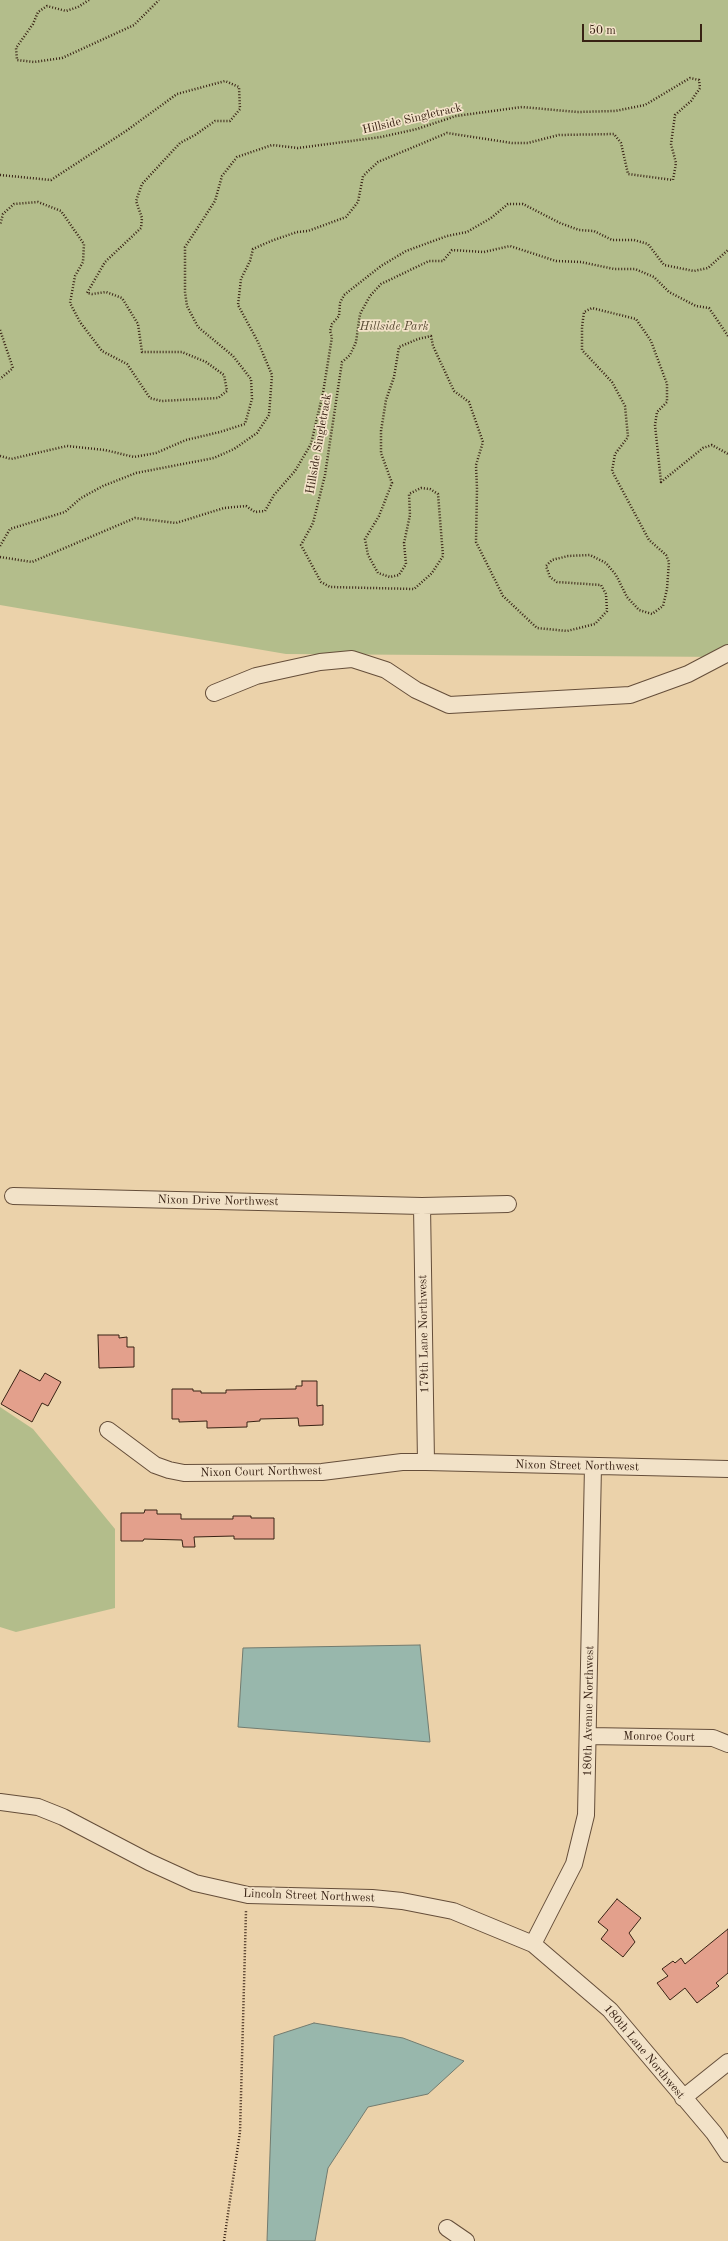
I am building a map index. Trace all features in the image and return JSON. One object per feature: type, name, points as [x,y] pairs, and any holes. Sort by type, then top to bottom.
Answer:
[{"type":"street","points":[[214,693],[256,676],[320,662],[352,659],[386,670],[416,690],[449,705],[532,702],[630,695],[688,674],[728,653]]},
{"type":"street","name":"Nixon Drive Northwest","points":[[13,1196],[422,1206]]},
{"type":"street","points":[[422,1206],[508,1204]]},
{"type":"street","name":"179th Lane Northwest","points":[[422,1206],[426,1462]]},
{"type":"street","name":"Nixon Court Northwest","points":[[108,1430],[155,1465],[184,1473],[322,1472],[402,1462],[426,1462]]},
{"type":"street","name":"Nixon Street Northwest","points":[[426,1462],[728,1469]]},
{"type":"street","name":"180th Avenue Northwest","points":[[533,1944],[574,1864],[586,1815],[593,1466]]},
{"type":"street","name":"Monroe Court","points":[[588,1736],[713,1738],[728,1744]]},
{"type":"street","name":"Lincoln Street Northwest","points":[[0,1802],[38,1807],[64,1817],[149,1862],[195,1883],[248,1895],[372,1898],[402,1901],[453,1911],[533,1944]]},
{"type":"street","name":"180th Lane Northwest","points":[[533,1944],[610,2010],[714,2133],[728,2154]]},
{"type":"street","points":[[683,2098],[728,2062]]},
{"type":"street","points":[[447,2228],[466,2241]]},
{"type":"path","points":[[89,0],[78,7],[66,11],[47,6],[38,12],[33,24],[16,48],[17,60],[34,62],[62,58],[134,24],[159,0]]},
{"type":"path","name":"Hillside Singletrack","points":[[0,456],[11,459],[67,446],[105,450],[134,457],[156,453],[186,440],[245,424],[252,398],[251,379],[233,356],[198,327],[187,306],[185,292],[186,247],[215,201],[222,176],[236,157],[272,145],[298,148],[381,137],[417,129],[456,116],[522,107],[577,112],[615,111],[645,105],[690,78],[699,80],[700,88],[691,101],[675,115],[671,144],[676,162],[673,180],[628,174],[621,143],[614,134],[559,135],[528,143],[512,143],[447,133],[378,162],[363,176],[358,202],[346,217],[308,231],[297,232],[253,249],[250,261],[240,279],[238,305],[258,342],[272,375],[269,415],[257,433],[234,449],[214,458],[136,473],[103,486],[80,498],[65,512],[10,529],[0,546]]},
{"type":"path","points":[[0,175],[51,180],[126,131],[177,94],[225,81],[239,87],[240,109],[230,121],[215,121],[195,135],[180,142],[142,184],[136,201],[142,218],[141,228],[105,262],[90,285],[87,293],[92,294],[106,292],[122,298],[138,324],[142,352],[182,352],[206,362],[224,376],[227,391],[218,398],[161,401],[150,398],[127,364],[102,351],[80,322],[70,303],[74,276],[83,262],[84,244],[61,211],[38,202],[14,204],[3,214],[0,225]]},
{"type":"path","name":"Hillside Singletrack","points":[[0,557],[32,562],[50,552],[135,518],[176,523],[224,508],[246,506],[255,512],[265,511],[274,495],[295,471],[310,444],[323,393],[332,337],[330,331],[332,324],[339,316],[340,304],[344,295],[381,266],[406,251],[447,236],[467,232],[491,218],[508,204],[523,204],[560,223],[579,230],[594,232],[612,240],[634,240],[648,244],[664,265],[694,271],[708,268],[728,250]]},
{"type":"path","name":"Hillside Singletrack","points":[[728,336],[709,308],[696,306],[669,292],[654,277],[635,269],[614,269],[581,262],[556,261],[510,246],[484,252],[452,250],[442,261],[429,261],[381,284],[370,296],[364,308],[359,320],[356,342],[350,355],[342,362],[325,475],[313,524],[300,545],[321,582],[330,587],[414,589],[432,572],[443,556],[438,494],[430,489],[421,488],[409,494],[410,515],[404,543],[406,564],[399,575],[390,577],[378,573],[368,555],[365,539],[379,516],[392,483],[382,453],[381,431],[386,400],[394,377],[399,347],[418,338],[431,336],[433,346],[454,391],[469,402],[483,442],[476,465],[476,542],[503,596],[537,628],[567,631],[595,624],[607,611],[606,594],[601,585],[557,582],[550,577],[546,566],[552,560],[568,556],[590,555],[606,563],[616,575],[627,597],[639,610],[652,614],[663,606],[667,589],[668,558],[649,540],[612,472],[615,454],[628,438],[625,406],[612,382],[582,350],[582,327],[584,312],[592,308],[636,319],[651,341],[667,384],[667,402],[657,412],[655,425],[661,482],[703,448],[712,445],[728,454]]},
{"type":"path","points":[[0,330],[13,368],[0,379]]},
{"type":"path","points":[[224,2241],[240,2132],[248,1895]]},
{"type":"green space","name":"Hillside Park","points":[[0,0],[728,0],[728,657],[286,654],[0,605]]},
{"type":"green space","points":[[0,1407],[33,1429],[115,1529],[115,1608],[16,1632],[0,1627]]},
{"type":"water","points":[[420,1645],[430,1742],[238,1727],[243,1648]]},
{"type":"water","points":[[314,2023],[403,2038],[464,2061],[428,2094],[368,2107],[328,2168],[315,2241],[267,2241],[274,2036]]},
{"type":"building","points":[[98,1335],[119,1335],[119,1338],[127,1337],[127,1347],[134,1347],[134,1367],[99,1368]]},
{"type":"building","points":[[20,1370],[40,1381],[45,1373],[61,1382],[48,1406],[42,1403],[32,1422],[1,1404]]},
{"type":"building","points":[[302,1381],[317,1381],[317,1406],[323,1405],[323,1425],[299,1426],[298,1418],[260,1419],[260,1421],[247,1422],[247,1427],[207,1428],[207,1421],[179,1422],[179,1419],[172,1419],[172,1389],[193,1389],[193,1391],[201,1391],[201,1393],[226,1393],[226,1390],[296,1389],[296,1386],[302,1386]]},
{"type":"building","points":[[145,1510],[157,1510],[157,1514],[181,1514],[181,1519],[233,1519],[233,1516],[274,1518],[274,1539],[234,1539],[234,1536],[194,1537],[195,1547],[183,1547],[182,1540],[144,1539],[143,1541],[121,1541],[121,1513],[144,1513]]},
{"type":"building","points":[[617,1899],[641,1918],[629,1933],[635,1942],[623,1957],[601,1939],[608,1930],[598,1922]]},
{"type":"building","points":[[728,1929],[728,1973],[716,1983],[719,1986],[697,2003],[685,1988],[670,2000],[657,1983],[668,1976],[662,1969],[673,1961],[675,1963],[681,1958],[685,1964]]}]
